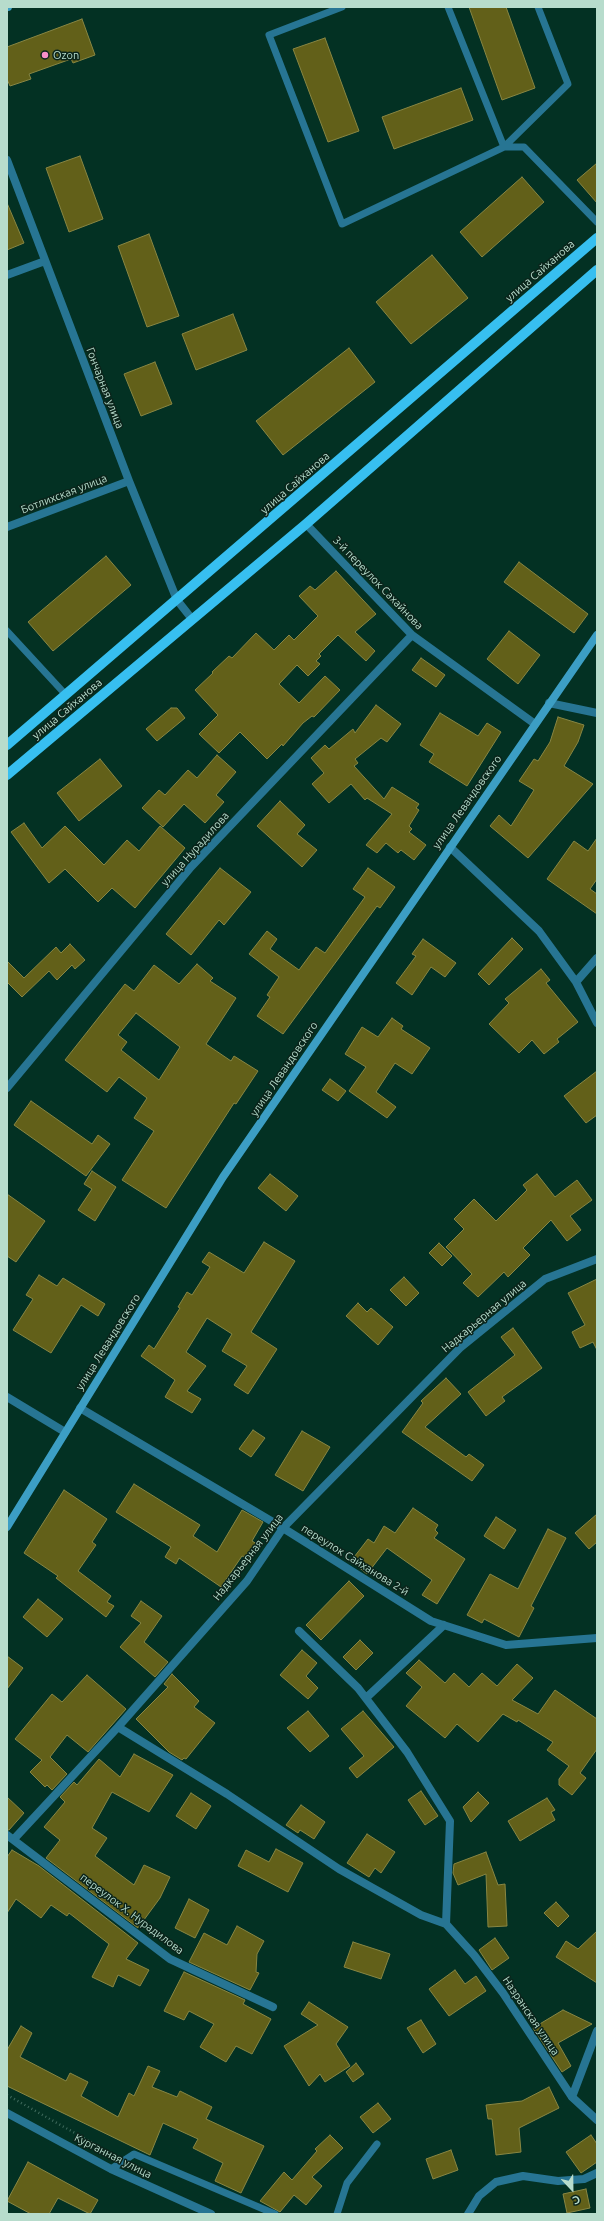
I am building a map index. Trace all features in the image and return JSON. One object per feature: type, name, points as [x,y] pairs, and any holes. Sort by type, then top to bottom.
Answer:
[{"type":"main road","name":"улица Сайханова","points":[[7,745],[597,238]]},
{"type":"main road","name":"улица Сайханова","points":[[7,775],[306,524],[597,270]]},
{"type":"street","name":"Гончарная улица","points":[[7,160],[129,481],[177,600],[192,619]]},
{"type":"street","points":[[7,275],[45,261]]},
{"type":"street","name":"Ботлихская улица","points":[[7,527],[129,481]]},
{"type":"street","name":"3-й переулок Сахайнова","points":[[306,524],[412,635],[535,724]]},
{"type":"street","name":"улица Нурадилова","points":[[7,1088],[191,867],[412,635]]},
{"type":"street","name":"улица Левандовского","points":[[7,1527],[223,1177],[597,635]]},
{"type":"street","points":[[549,703],[597,713]]},
{"type":"street","points":[[450,847],[539,931],[576,982],[597,1023]]},
{"type":"street","points":[[576,982],[597,958]]},
{"type":"street","name":"Надкарьерная улица","points":[[11,1837],[118,1727],[246,1580],[283,1528],[460,1348],[545,1279],[597,1258]]},
{"type":"street","points":[[7,1397],[66,1432]]},
{"type":"street","name":"переулок Сайханова 2-й","points":[[80,1408],[283,1528],[431,1620],[506,1645],[597,1638]]},
{"type":"street","points":[[366,1698],[444,1625]]},
{"type":"street","points":[[118,1727],[227,1794],[339,1869],[421,1915],[446,1924],[450,1821],[407,1752],[366,1698],[358,1688],[299,1631]]},
{"type":"street","name":"переулок Х. Нурадилова","points":[[11,1837],[170,1959],[273,2007]]},
{"type":"street","name":"Назранская улица","points":[[446,1924],[474,1955],[503,1993],[572,2097],[597,2120]]},
{"type":"street","points":[[572,2097],[597,2031]]},
{"type":"street","name":"Курганная улица","points":[[7,2113],[111,2170],[211,2214]]},
{"type":"street","points":[[468,2214],[479,2196],[496,2182],[523,2176],[558,2181],[584,2180],[597,2173]]},
{"type":"lane","points":[[342,7],[330,9],[269,35],[342,224],[504,146],[568,84],[538,7]]},
{"type":"lane","points":[[448,7],[504,146]]},
{"type":"lane","points":[[504,146],[524,147],[597,222]]},
{"type":"lane","points":[[7,631],[66,695]]},
{"type":"lane","points":[[337,2214],[347,2183],[377,2144]]},
{"type":"lane","points":[[111,2170],[123,2160],[134,2154],[275,2214]]},
{"type":"path","points":[[7,2095],[123,2160]]},
{"type":"building","points":[[469,7],[506,7],[535,88],[502,100]]},
{"type":"building","points":[[82,19],[95,55],[73,63],[71,59],[29,74],[31,79],[10,86],[7,79],[7,47]]},
{"type":"building","points":[[325,38],[359,131],[328,142],[293,49]]},
{"type":"building","points":[[461,88],[473,120],[394,149],[382,117]]},
{"type":"building","points":[[80,156],[103,219],[69,232],[46,168]]},
{"type":"building","points":[[597,163],[597,203],[577,180]]},
{"type":"building","points":[[522,177],[544,202],[482,257],[460,232]]},
{"type":"building","points":[[7,203],[24,243],[7,250]]},
{"type":"building","points":[[149,234],[179,316],[147,327],[118,246]]},
{"type":"building","points":[[432,255],[468,298],[411,344],[376,302]]},
{"type":"building","points":[[233,314],[247,350],[196,370],[182,334]]},
{"type":"building","points":[[349,348],[375,382],[283,455],[256,421]]},
{"type":"building","points":[[155,362],[172,404],[141,416],[124,374]]},
{"type":"building","points":[[106,556],[131,585],[53,651],[28,622]]},
{"type":"building","points":[[519,562],[588,614],[574,633],[504,582]]},
{"type":"building","points":[[336,571],[376,614],[355,632],[375,651],[366,661],[338,635],[319,654],[321,656],[316,661],[320,664],[308,676],[297,665],[279,684],[299,703],[325,676],[340,690],[314,717],[312,716],[303,723],[283,746],[282,744],[267,759],[240,732],[219,753],[199,734],[218,715],[195,690],[229,656],[232,658],[256,633],[274,650],[289,635],[294,640],[318,616],[299,596],[310,586],[315,590]]},
{"type":"building","points":[[509,631],[540,655],[518,684],[487,659]]},
{"type":"building","points":[[421,658],[445,675],[436,687],[412,670]]},
{"type":"building","points":[[376,705],[401,724],[387,742],[381,738],[355,759],[358,763],[354,766],[384,799],[392,787],[419,804],[416,808],[419,810],[409,826],[412,829],[409,832],[426,845],[414,860],[401,850],[398,853],[386,843],[377,853],[366,845],[392,814],[367,798],[365,800],[351,784],[329,803],[312,784],[324,773],[311,758],[325,745],[329,749],[353,729],[355,733]]},
{"type":"building","points":[[171,708],[177,708],[185,718],[157,741],[146,729]]},
{"type":"building","points":[[440,713],[478,736],[487,723],[501,732],[467,786],[429,762],[434,754],[420,745]]},
{"type":"building","points":[[558,717],[584,725],[578,742],[564,766],[593,784],[528,858],[490,826],[499,815],[511,826],[534,790],[519,781],[534,759],[538,761],[550,742]]},
{"type":"building","points":[[217,755],[236,772],[216,795],[224,802],[205,823],[184,804],[163,827],[142,808],[159,790],[165,795],[188,770],[197,778]]},
{"type":"building","points":[[100,759],[122,786],[79,821],[57,793]]},
{"type":"building","points":[[280,801],[305,825],[297,834],[317,850],[302,867],[257,826]]},
{"type":"building","points":[[24,823],[42,848],[65,826],[104,865],[127,840],[139,851],[160,826],[185,848],[135,908],[112,888],[98,902],[65,869],[49,883],[11,832]]},
{"type":"building","points":[[597,838],[597,879],[590,889],[597,894],[597,914],[547,879],[574,841],[588,851]]},
{"type":"building","points":[[220,868],[251,892],[224,925],[219,920],[191,955],[166,934]]},
{"type":"building","points":[[368,868],[395,887],[380,908],[377,906],[283,1034],[257,1016],[270,997],[267,995],[279,977],[249,954],[267,931],[277,939],[270,949],[299,970],[316,947],[325,953],[365,897],[353,889]]},
{"type":"building","points":[[512,938],[523,949],[489,985],[478,974]]},
{"type":"building","points":[[423,939],[456,963],[445,977],[431,967],[412,995],[396,983],[416,956],[412,954]]},
{"type":"building","points":[[70,944],[85,960],[75,969],[72,965],[57,980],[49,971],[22,997],[7,982],[7,961],[24,978],[56,947],[61,953]]},
{"type":"building","points":[[197,964],[213,978],[210,981],[236,998],[206,1044],[231,1061],[234,1056],[258,1071],[236,1104],[234,1103],[166,1208],[122,1180],[154,1131],[134,1118],[147,1098],[119,1077],[107,1092],[65,1060],[125,984],[134,991],[154,965],[179,984]],"holes":[[[136,1013],[180,1047],[159,1080],[121,1050],[127,1042],[118,1035]]]},
{"type":"building","points":[[541,969],[550,980],[546,983],[578,1022],[557,1039],[559,1042],[544,1054],[532,1040],[519,1053],[489,1024],[509,1003],[505,999]]},
{"type":"building","points":[[392,1018],[403,1026],[401,1029],[430,1048],[412,1074],[395,1063],[376,1092],[396,1107],[387,1118],[349,1091],[366,1067],[345,1054],[362,1027],[378,1037]]},
{"type":"building","points":[[597,1071],[597,1115],[586,1123],[564,1096]]},
{"type":"building","points":[[330,1079],[346,1091],[338,1101],[322,1090]]},
{"type":"building","points":[[31,1101],[92,1144],[98,1135],[110,1144],[86,1176],[14,1125]]},
{"type":"building","points":[[92,1171],[116,1187],[95,1221],[78,1210],[92,1189],[84,1184]]},
{"type":"building","points":[[270,1174],[298,1196],[286,1211],[258,1188]]},
{"type":"building","points":[[537,1174],[555,1197],[577,1180],[592,1200],[570,1216],[581,1230],[567,1241],[551,1220],[523,1248],[530,1255],[508,1277],[504,1272],[478,1297],[463,1283],[472,1274],[446,1247],[464,1229],[454,1219],[474,1199],[496,1221],[527,1190],[523,1185]]},
{"type":"building","points":[[7,1194],[45,1221],[16,1262],[7,1256]]},
{"type":"building","points":[[264,1242],[295,1261],[251,1332],[277,1349],[248,1394],[234,1385],[247,1366],[222,1351],[232,1334],[207,1318],[186,1352],[206,1366],[187,1391],[201,1399],[192,1413],[165,1397],[175,1380],[141,1356],[149,1345],[154,1349],[180,1308],[178,1307],[187,1292],[192,1295],[210,1267],[202,1262],[209,1252],[244,1273]]},
{"type":"building","points":[[439,1243],[452,1256],[442,1266],[429,1253]]},
{"type":"building","points":[[39,1275],[57,1286],[63,1278],[105,1304],[98,1316],[81,1305],[51,1353],[13,1330],[33,1299],[26,1295]]},
{"type":"building","points":[[404,1277],[419,1293],[406,1306],[390,1290]]},
{"type":"building","points":[[597,1279],[597,1350],[593,1342],[580,1348],[572,1332],[585,1325],[568,1293]]},
{"type":"building","points":[[358,1303],[367,1312],[371,1308],[393,1327],[378,1345],[346,1316]]},
{"type":"building","points":[[513,1328],[542,1368],[502,1397],[505,1401],[486,1416],[468,1392],[515,1355],[501,1337]]},
{"type":"building","points":[[446,1378],[461,1394],[425,1427],[466,1457],[469,1454],[484,1465],[472,1481],[402,1432],[423,1403],[421,1401]]},
{"type":"building","points":[[253,1430],[265,1438],[251,1457],[239,1449]]},
{"type":"building","points":[[302,1431],[330,1447],[303,1491],[275,1475]]},
{"type":"building","points":[[134,1484],[200,1525],[193,1536],[217,1552],[242,1510],[263,1522],[252,1541],[257,1544],[249,1559],[242,1556],[221,1587],[179,1558],[176,1564],[165,1557],[171,1547],[116,1512]]},
{"type":"building","points":[[64,1490],[107,1519],[92,1542],[96,1545],[78,1571],[111,1596],[107,1602],[114,1606],[106,1617],[56,1578],[58,1576],[24,1553]]},
{"type":"building","points":[[413,1508],[438,1525],[435,1530],[438,1533],[434,1538],[465,1559],[437,1604],[422,1595],[432,1580],[387,1548],[367,1574],[351,1561],[368,1539],[374,1543],[384,1526],[395,1533]]},
{"type":"building","points":[[597,1514],[597,1542],[589,1549],[575,1533]]},
{"type":"building","points":[[496,1517],[516,1530],[504,1549],[484,1536]]},
{"type":"building","points":[[548,1529],[566,1538],[531,1606],[534,1608],[519,1637],[484,1619],[482,1623],[467,1615],[490,1574],[518,1589]]},
{"type":"building","points":[[349,1581],[364,1596],[321,1640],[306,1625]]},
{"type":"building","points":[[38,1599],[63,1619],[47,1637],[23,1617]]},
{"type":"building","points":[[141,1601],[162,1616],[144,1642],[168,1662],[155,1677],[120,1647],[141,1623],[131,1616]]},
{"type":"building","points":[[360,1640],[373,1653],[356,1670],[343,1657]]},
{"type":"building","points":[[302,1650],[317,1663],[306,1676],[318,1688],[308,1699],[280,1675]]},
{"type":"building","points":[[7,1656],[23,1668],[7,1689]]},
{"type":"building","points":[[419,1660],[445,1683],[454,1673],[469,1687],[482,1673],[497,1686],[517,1664],[533,1678],[512,1700],[538,1714],[555,1690],[597,1719],[597,1749],[580,1773],[586,1778],[572,1795],[559,1785],[559,1779],[569,1766],[547,1750],[553,1742],[518,1720],[517,1722],[503,1714],[478,1742],[457,1724],[445,1738],[406,1706],[422,1687],[406,1673]]},
{"type":"building","points":[[172,1674],[199,1701],[194,1707],[215,1723],[186,1759],[184,1758],[182,1760],[169,1752],[136,1719],[168,1687],[164,1684]]},
{"type":"building","points":[[87,1675],[126,1709],[88,1752],[67,1735],[50,1757],[67,1774],[52,1790],[47,1785],[45,1787],[30,1772],[42,1760],[15,1739],[52,1694],[62,1702]]},
{"type":"building","points":[[308,1711],[329,1736],[310,1752],[287,1728]]},
{"type":"building","points":[[363,1711],[394,1747],[357,1778],[349,1768],[364,1756],[341,1729]]},
{"type":"building","points":[[134,1754],[173,1775],[149,1812],[112,1792],[92,1828],[107,1838],[95,1856],[134,1885],[144,1865],[170,1877],[160,1898],[138,1928],[46,1858],[60,1840],[44,1827],[65,1802],[60,1797],[74,1782],[77,1785],[99,1759],[120,1777]]},
{"type":"building","points":[[421,1791],[438,1816],[425,1825],[408,1800]]},
{"type":"building","points":[[478,1792],[489,1803],[471,1822],[463,1807]]},
{"type":"building","points":[[191,1793],[211,1806],[196,1829],[176,1816]]},
{"type":"building","points":[[7,1797],[24,1813],[9,1830],[7,1830]]},
{"type":"building","points":[[547,1798],[555,1810],[551,1812],[555,1820],[520,1841],[508,1821]]},
{"type":"building","points":[[301,1805],[325,1822],[314,1839],[300,1830],[298,1833],[286,1825]]},
{"type":"building","points":[[367,1834],[395,1852],[381,1873],[375,1868],[369,1877],[347,1863]]},
{"type":"building","points":[[276,1849],[303,1863],[288,1892],[238,1866],[246,1850],[269,1862]]},
{"type":"building","points":[[12,1850],[39,1866],[138,1943],[126,1959],[149,1970],[140,1986],[118,1975],[113,1987],[92,1977],[109,1944],[69,1913],[67,1916],[51,1905],[41,1918],[16,1899],[7,1913],[7,1857]]},
{"type":"building","points":[[486,1852],[498,1885],[505,1884],[507,1926],[488,1927],[486,1874],[458,1885],[453,1873],[454,1864]]},
{"type":"building","points":[[189,1899],[209,1910],[195,1938],[175,1928]]},
{"type":"building","points":[[556,1902],[569,1916],[558,1927],[544,1913]]},
{"type":"building","points":[[237,1926],[264,1941],[257,1954],[256,1972],[259,1973],[250,1990],[189,1962],[204,1933],[227,1945]]},
{"type":"building","points":[[597,1931],[597,1983],[556,1957],[566,1941],[578,1949]]},
{"type":"building","points":[[495,1938],[509,1958],[492,1970],[479,1950]]},
{"type":"building","points":[[353,1942],[390,1954],[381,1979],[344,1967]]},
{"type":"building","points":[[455,1970],[465,1984],[476,1976],[486,1991],[449,2016],[429,1989]]},
{"type":"building","points":[[184,1972],[245,2000],[243,2004],[271,2019],[252,2054],[236,2046],[226,2062],[200,2047],[214,2024],[189,2011],[184,2020],[164,2011]]},
{"type":"building","points":[[309,2002],[348,2027],[336,2044],[350,2066],[325,2082],[320,2074],[309,2086],[284,2046],[318,2025],[301,2014]]},
{"type":"building","points":[[563,2010],[592,2024],[558,2043],[571,2066],[562,2072],[533,2028]]},
{"type":"building","points":[[421,2020],[436,2044],[423,2053],[407,2028]]},
{"type":"building","points":[[21,2026],[32,2033],[20,2057],[66,2081],[70,2073],[88,2082],[81,2096],[118,2117],[129,2093],[134,2096],[148,2066],[160,2071],[152,2087],[177,2097],[180,2091],[212,2107],[206,2119],[264,2146],[241,2193],[215,2181],[223,2163],[193,2148],[198,2139],[163,2123],[150,2155],[7,2086],[7,2050]]},
{"type":"building","points":[[356,2063],[364,2074],[353,2082],[346,2072]]},
{"type":"building","points":[[549,2087],[559,2108],[519,2128],[521,2152],[496,2155],[492,2119],[488,2119],[486,2105],[522,2101]]},
{"type":"building","points":[[378,2103],[391,2119],[373,2133],[360,2117]]},
{"type":"building","points":[[330,2135],[343,2148],[312,2177],[322,2186],[306,2205],[294,2195],[280,2212],[260,2201],[284,2172],[292,2180],[317,2151],[315,2149]]},
{"type":"building","points":[[591,2135],[597,2144],[597,2162],[581,2173],[566,2152]]},
{"type":"building","points":[[451,2150],[458,2170],[433,2179],[426,2159]]},
{"type":"building","points":[[28,2162],[98,2200],[90,2214],[58,2198],[49,2214],[31,2214],[7,2201]]},
{"type":"building","points":[[586,2189],[590,2208],[567,2213],[563,2194]]},
{"type":"place","name":"Ozon","points":[[45,55]]}]
